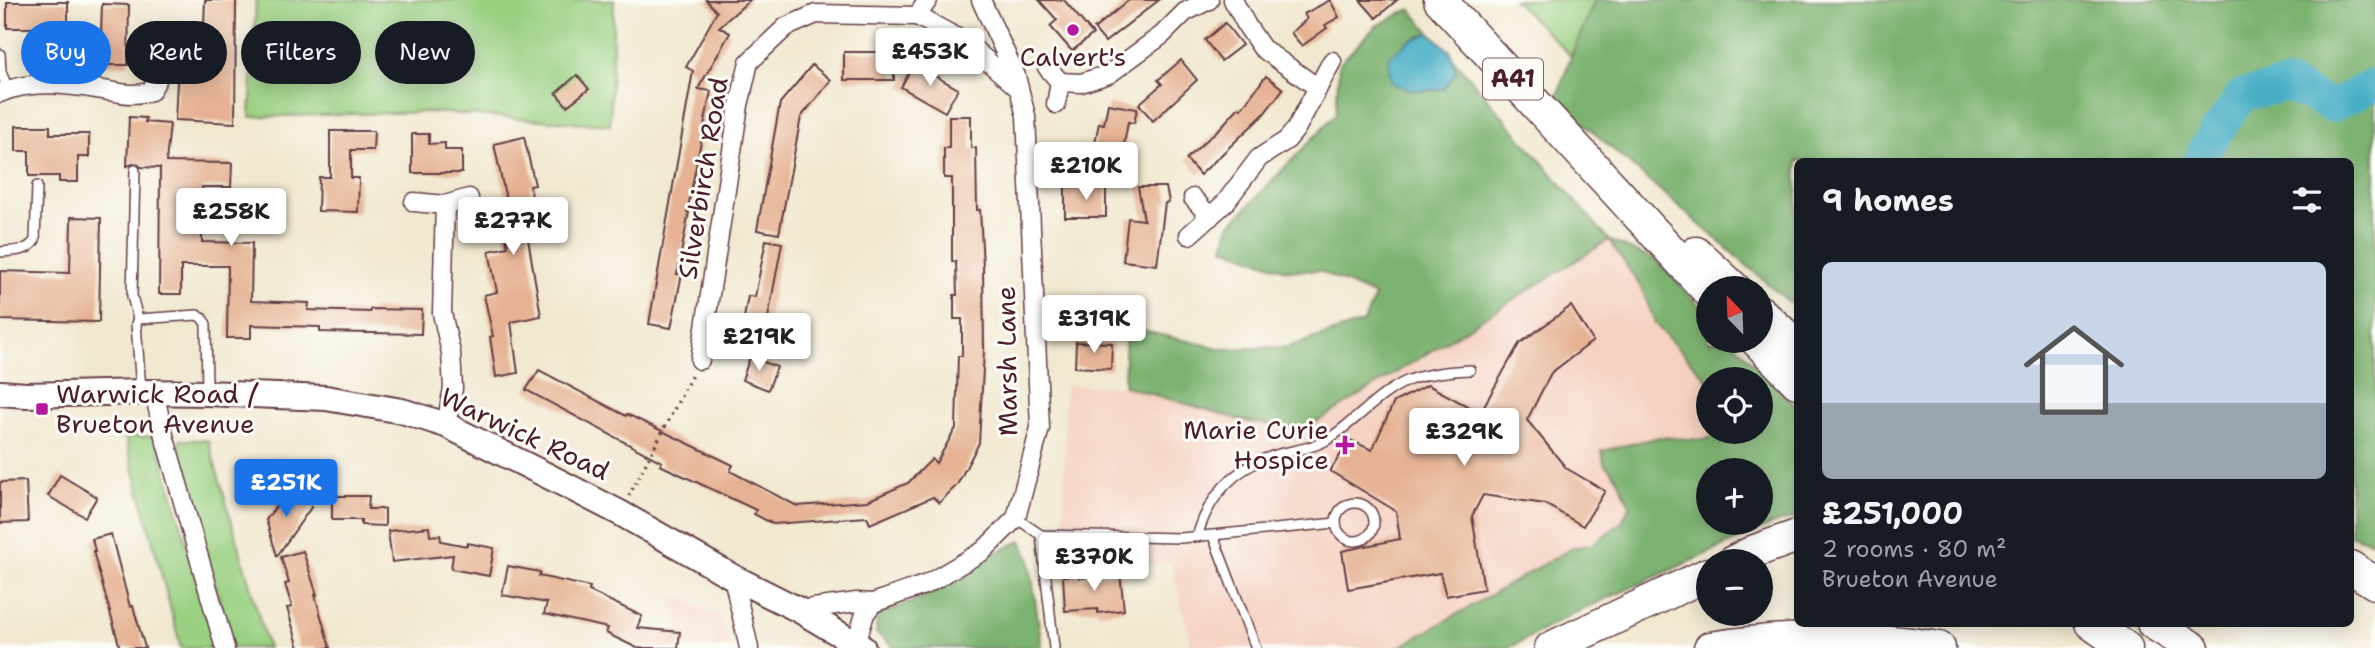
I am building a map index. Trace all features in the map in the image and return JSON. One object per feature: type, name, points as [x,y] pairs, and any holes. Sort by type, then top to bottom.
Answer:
[{"type":"highway","name":"A41","points":[[1440,0],[1696,279]]},
{"type":"highway","name":"A41","points":[[1586,158],[1720,276]]},
{"type":"highway","points":[[1773,324],[1794,343]]},
{"type":"highway","points":[[1770,354],[1794,379]]},
{"type":"highway","points":[[1766,549],[1794,538]]},
{"type":"highway","points":[[2354,570],[2375,583]]},
{"type":"highway","points":[[1551,648],[1696,580]]},
{"type":"highway","points":[[2097,627],[2126,648]]},
{"type":"highway","points":[[2159,627],[2193,648]]},
{"type":"highway","points":[[1710,648],[1789,639],[1842,637],[1939,648]]},
{"type":"main road","name":"Warwick Road","points":[[0,393],[26,395],[150,392],[326,398],[402,411],[446,425],[620,513],[860,646]]},
{"type":"street","points":[[917,16],[928,0]]},
{"type":"street","name":"Marsh Lane","points":[[981,0],[1013,69],[1026,116],[1040,428],[1016,518]]},
{"type":"street","points":[[1046,67],[1060,82],[1081,83],[1109,74],[1162,35],[1185,12],[1209,0]]},
{"type":"street","points":[[1233,0],[1262,48],[1318,88]]},
{"type":"street","name":"Silverbirch Road","points":[[700,360],[739,105],[750,62],[786,27],[816,14],[917,16],[967,43],[1018,88]]},
{"type":"street","points":[[1189,235],[1225,203],[1259,158],[1287,140],[1332,61]]},
{"type":"street","points":[[1056,104],[1060,82]]},
{"type":"street","points":[[4,91],[55,83],[136,96],[151,91],[155,84]]},
{"type":"street","points":[[414,202],[445,205],[469,198]]},
{"type":"street","points":[[1193,198],[1210,217]]},
{"type":"street","points":[[445,205],[442,313],[451,353],[453,388],[446,425]]},
{"type":"street","points":[[150,392],[157,405],[225,648]]},
{"type":"street","points":[[799,610],[857,602],[873,604],[927,584],[983,551],[1016,518]]},
{"type":"street","points":[[733,578],[749,648]]},
{"type":"street","points":[[860,646],[865,614],[873,604]]},
{"type":"lane","points":[[0,54],[4,91]]},
{"type":"lane","points":[[135,170],[132,296],[150,392]]},
{"type":"lane","points":[[0,252],[25,250],[31,247],[35,240],[37,186]]},
{"type":"lane","points":[[138,319],[198,315],[202,318],[206,324],[207,393]]},
{"type":"lane","points":[[1197,537],[1211,500],[1234,475],[1254,462],[1311,447],[1326,440],[1406,381],[1444,372],[1470,370]]},
{"type":"lane","points":[[1350,504],[1362,504],[1372,512],[1374,518],[1373,531],[1358,541],[1346,539],[1341,535],[1336,523],[1340,512],[1350,504]]},
{"type":"lane","points":[[1016,518],[1041,535],[1197,537],[1336,523]]},
{"type":"lane","points":[[1041,535],[1054,648]]},
{"type":"lane","points":[[1213,536],[1256,648]]},
{"type":"path","points":[[620,513],[700,360]]},
{"type":"shaded area","name":"Marie Curie Hospice","points":[[1609,240],[1641,287],[1656,325],[1696,367],[1696,440],[1659,437],[1604,463],[1618,479],[1630,505],[1622,522],[1591,545],[1574,547],[1398,648],[1192,648],[1171,562],[1063,572],[1065,386],[1124,386],[1245,421],[1304,430]]},
{"type":"shaded area","points":[[675,597],[720,616],[729,648],[682,648]]},
{"type":"green space","points":[[256,0],[614,0],[610,125],[431,112],[250,117],[252,84],[361,84],[361,21],[255,21]]},
{"type":"green space","points":[[1514,0],[1595,0],[1571,56]]},
{"type":"green space","points":[[1595,0],[2375,0],[2375,543],[2354,535],[2354,158],[1794,158],[1794,306],[1773,288],[1773,276],[1759,276],[1556,100]]},
{"type":"green space","points":[[1410,9],[1609,240],[1304,430],[1245,421],[1124,386],[1126,327],[1223,349],[1288,347],[1364,322],[1375,296],[1320,271],[1286,270],[1224,248],[1229,226],[1336,114],[1339,64],[1376,26]]},
{"type":"green space","points":[[1609,240],[1657,261],[1696,302],[1696,354],[1745,354],[1757,367],[1696,367],[1656,325],[1641,287]]},
{"type":"green space","points":[[1773,383],[1794,405],[1794,518],[1773,524],[1773,458],[1696,458],[1696,535],[1749,535],[1717,549],[1696,549],[1696,559],[1570,615],[1509,648],[1398,648],[1574,547],[1591,545],[1622,522],[1630,505],[1618,479],[1604,463],[1602,451],[1659,437],[1696,440],[1696,444],[1773,444]]},
{"type":"green space","points":[[156,436],[216,648],[181,648],[125,437]]},
{"type":"green space","points":[[180,440],[208,440],[268,648],[233,648],[179,456]]},
{"type":"green space","points":[[1021,541],[1029,557],[1042,648],[895,648],[876,633],[877,615],[920,599],[997,552]]},
{"type":"water","points":[[1430,33],[1451,52],[1456,72],[1443,89],[1416,90],[1391,82],[1388,58],[1410,40]]},
{"type":"building","points":[[205,0],[236,0],[235,123],[175,120],[177,84],[227,84],[227,21],[204,21]]},
{"type":"building","points":[[706,0],[750,0],[719,27],[730,33],[698,89],[711,91],[687,212],[677,274],[682,274],[671,328],[649,324],[693,71],[686,67],[717,12]]},
{"type":"building","points":[[1039,0],[1064,0],[1093,34],[1072,51],[1050,26],[1057,20]]},
{"type":"building","points":[[1129,0],[1159,0],[1105,42],[1094,29]]},
{"type":"building","points":[[1330,0],[1339,17],[1325,25],[1327,28],[1302,46],[1291,33],[1307,19],[1304,14]]},
{"type":"building","points":[[1360,0],[1397,0],[1376,18]]},
{"type":"building","points":[[7,2],[68,2],[68,21],[21,21],[21,28],[7,28]]},
{"type":"building","points":[[102,4],[129,5],[129,21],[125,21],[125,65],[111,65],[111,21],[101,21]]},
{"type":"building","points":[[1225,23],[1242,45],[1221,61],[1205,40]]},
{"type":"building","points":[[844,52],[894,52],[894,80],[844,80]]},
{"type":"building","points":[[1181,60],[1197,80],[1153,121],[1139,104],[1162,84],[1158,80]]},
{"type":"building","points":[[914,64],[958,89],[945,112],[901,87]]},
{"type":"building","points":[[812,65],[831,80],[801,117],[779,234],[757,230],[780,103]]},
{"type":"building","points":[[577,75],[589,89],[567,106],[556,93]]},
{"type":"building","points":[[1266,76],[1283,89],[1263,115],[1200,175],[1186,159],[1239,107],[1241,109]]},
{"type":"building","points":[[1108,104],[1137,109],[1134,123],[1128,122],[1121,162],[1092,157],[1099,123],[1104,124]]},
{"type":"building","points":[[949,116],[971,116],[971,148],[976,148],[977,210],[980,210],[983,267],[984,350],[979,443],[957,485],[939,503],[933,497],[870,524],[867,517],[773,524],[754,514],[756,510],[660,465],[662,462],[526,390],[539,370],[626,416],[627,414],[733,465],[730,471],[797,506],[867,501],[908,483],[932,459],[936,463],[956,428],[962,319],[954,319],[954,295],[957,295],[956,262],[952,262],[952,178],[944,178],[944,148],[949,148]]},
{"type":"building","points":[[129,117],[146,118],[145,122],[170,124],[166,162],[232,163],[231,187],[202,187],[202,242],[252,243],[251,301],[309,303],[308,310],[422,310],[421,334],[320,332],[320,327],[251,325],[251,338],[227,338],[228,266],[181,266],[181,294],[159,294],[160,168],[141,167],[136,163],[127,166]]},
{"type":"building","points":[[16,126],[50,126],[50,134],[89,134],[89,157],[78,157],[78,182],[59,182],[59,176],[29,176],[29,151],[16,151]]},
{"type":"building","points":[[330,131],[374,131],[373,150],[351,150],[351,178],[359,178],[358,212],[318,211],[319,177],[330,177]]},
{"type":"building","points":[[412,134],[429,134],[429,144],[445,143],[445,150],[462,150],[462,173],[412,173]]},
{"type":"building","points":[[524,137],[535,185],[530,186],[538,230],[527,233],[541,316],[511,322],[518,373],[496,377],[490,337],[493,336],[484,295],[497,292],[489,251],[508,247],[500,206],[507,204],[494,144]]},
{"type":"building","points":[[1065,187],[1106,187],[1106,217],[1065,217]]},
{"type":"building","points":[[1138,187],[1166,187],[1169,202],[1165,203],[1157,265],[1123,261],[1128,218],[1144,220]]},
{"type":"building","points":[[71,217],[101,218],[99,322],[0,320],[0,271],[70,273]]},
{"type":"building","points":[[766,240],[782,243],[762,350],[739,345],[748,296],[755,297]]},
{"type":"building","points":[[1571,306],[1593,341],[1551,373],[1527,420],[1566,468],[1605,491],[1583,526],[1545,504],[1483,495],[1472,516],[1484,589],[1446,596],[1440,573],[1348,589],[1342,551],[1400,539],[1396,511],[1330,471],[1350,440],[1372,450],[1394,402],[1428,385],[1480,413],[1519,344]]},
{"type":"building","points":[[1076,342],[1112,343],[1111,369],[1075,367]]},
{"type":"building","points":[[750,357],[777,367],[768,390],[742,380]]},
{"type":"building","points":[[60,475],[97,497],[85,517],[48,496]]},
{"type":"building","points":[[26,481],[28,522],[0,523],[0,482]]},
{"type":"building","points":[[288,490],[312,506],[277,556],[266,520]]},
{"type":"building","points":[[332,496],[369,496],[368,509],[385,509],[385,526],[361,525],[361,520],[332,520]]},
{"type":"building","points":[[429,527],[430,536],[440,535],[441,541],[494,548],[489,576],[451,569],[453,555],[392,562],[388,531]]},
{"type":"building","points":[[111,534],[130,607],[133,606],[145,648],[120,648],[92,539]]},
{"type":"building","points":[[303,551],[330,648],[299,648],[287,608],[292,607],[285,584],[289,583],[281,557]]},
{"type":"building","points":[[508,566],[540,572],[539,576],[590,587],[589,591],[642,616],[637,628],[680,632],[678,648],[637,648],[606,633],[608,628],[544,614],[547,603],[502,595]]},
{"type":"building","points":[[1120,573],[1124,610],[1098,613],[1098,609],[1065,611],[1063,576],[1079,575],[1079,578]]},
{"type":"waterway","points":[[2201,158],[2242,95],[2288,85],[2332,106],[2375,84]]},
{"type":"place","name":"Calvert's","points":[[1073,30]]},
{"type":"place","name":"Warwick Road / Brueton Avenue","points":[[42,409]]},
{"type":"place","name":"Marie Curie Hospice","points":[[1345,445]]}]
